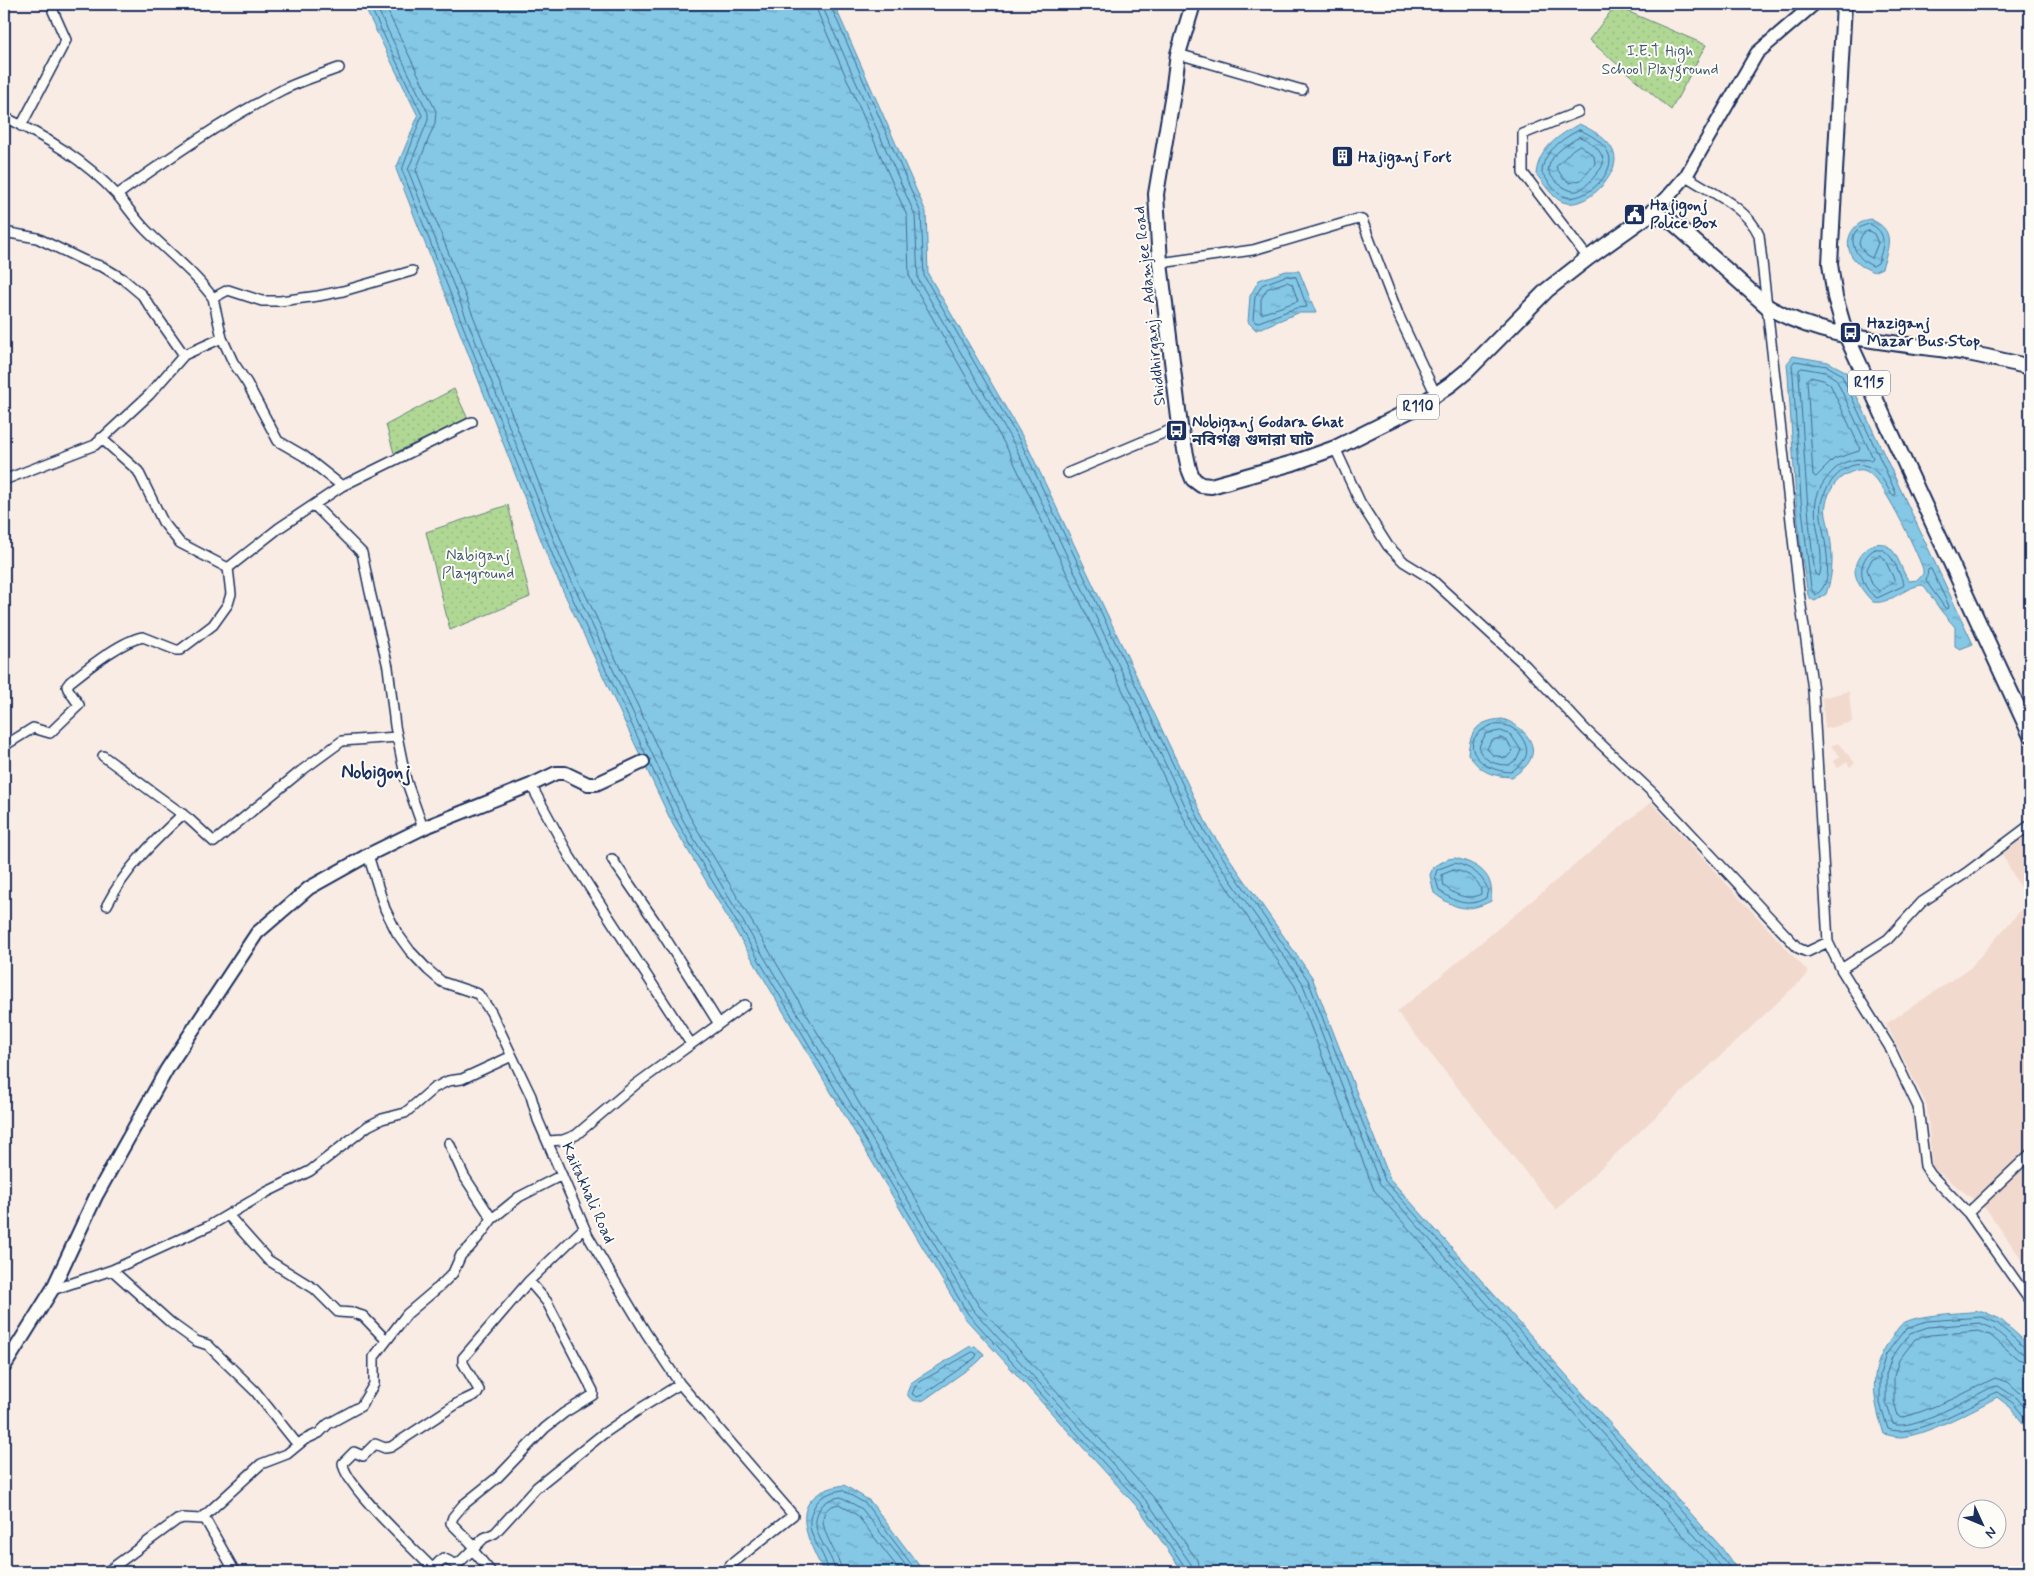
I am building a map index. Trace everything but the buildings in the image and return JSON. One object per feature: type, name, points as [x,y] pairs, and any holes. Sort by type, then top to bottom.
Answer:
[{"type":"main road","name":"Shiddhirganj - Adamjee Road","points":[[1193,4],[1178,54],[1156,194],[1160,263],[1180,426],[1189,469],[1193,479],[1201,485],[1211,486],[1293,463],[1336,448],[1384,425],[1436,396],[1474,364],[1546,290],[1643,218]]},
{"type":"main road","points":[[1643,218],[1666,199],[1686,176],[1757,53],[1814,4]]},
{"type":"main road","name":"R115","points":[[1844,4],[1830,264],[1835,297],[1846,335],[2030,734]]},
{"type":"main road","points":[[1643,218],[1657,215],[1672,221],[1768,307],[1782,315],[1825,331],[1968,353],[2030,366]]},
{"type":"main road","points":[[4,1367],[52,1290],[96,1196],[167,1069],[257,933],[309,888],[368,855],[423,828],[531,785],[556,772],[561,772],[588,784],[596,784],[643,762]]},
{"type":"street","points":[[21,126],[66,40],[53,11],[56,4]]},
{"type":"street","points":[[1178,54],[1302,90]]},
{"type":"street","points":[[117,195],[218,126],[284,89],[339,68]]},
{"type":"street","points":[[1578,112],[1523,134],[1523,173],[1588,258]]},
{"type":"street","points":[[4,117],[53,143],[86,165],[117,195],[143,228],[200,280],[213,298],[222,338],[233,362],[247,383],[278,441],[304,456],[342,486]]},
{"type":"street","points":[[1686,176],[1750,219],[1759,235],[1786,482],[1812,690],[1828,942],[1840,969],[1889,1046],[1918,1107],[1925,1166],[1930,1175],[1968,1213],[2030,1301]]},
{"type":"street","points":[[1160,263],[1253,250],[1358,219],[1362,220],[1398,314],[1436,396]]},
{"type":"street","points":[[4,232],[37,238],[84,261],[103,267],[123,279],[142,295],[184,355]]},
{"type":"street","points":[[213,298],[228,290],[262,301],[280,301],[318,296],[412,271]]},
{"type":"street","points":[[4,480],[95,445],[149,395],[184,355],[222,338]]},
{"type":"street","points":[[228,568],[279,528],[342,486],[472,422]]},
{"type":"street","points":[[1068,473],[1180,426]]},
{"type":"street","points":[[101,438],[138,472],[163,522],[180,543],[228,568]]},
{"type":"street","points":[[1336,448],[1360,502],[1388,546],[1404,562],[1430,578],[1526,666],[1586,730],[1654,794],[1798,948],[1807,952],[1828,942]]},
{"type":"street","points":[[314,505],[362,553],[388,667],[397,737],[406,780],[423,828]]},
{"type":"street","points":[[4,746],[33,728],[50,733],[77,709],[78,705],[67,686],[70,682],[100,660],[132,641],[143,637],[180,650],[214,625],[230,599],[228,568]]},
{"type":"street","points":[[103,756],[183,814],[214,842],[300,771],[342,741],[397,737]]},
{"type":"street","points":[[531,785],[570,857],[691,1044]]},
{"type":"street","points":[[107,905],[138,857],[183,814]]},
{"type":"street","points":[[1840,969],[1888,939],[1922,902],[1966,874],[2030,825]]},
{"type":"street","name":"Kaitakhali Road","points":[[368,855],[384,909],[397,933],[428,970],[442,982],[478,994],[491,1012],[531,1096],[533,1108],[592,1245],[680,1384],[794,1515],[729,1566],[726,1572]]},
{"type":"street","points":[[612,859],[654,920],[720,1024]]},
{"type":"street","points":[[548,1141],[563,1140],[576,1135],[634,1085],[745,1005]]},
{"type":"street","points":[[52,1290],[112,1270],[228,1215],[267,1192],[310,1171],[368,1126],[382,1118],[405,1113],[434,1088],[448,1081],[462,1079],[512,1056]]},
{"type":"street","points":[[449,1143],[464,1176],[492,1219]]},
{"type":"street","points":[[1968,1213],[2030,1154]]},
{"type":"street","points":[[106,1572],[177,1520],[182,1518],[196,1520],[204,1517],[261,1464],[287,1454],[298,1445],[319,1434],[328,1424],[361,1406],[374,1384],[374,1356],[407,1314],[440,1286],[453,1272],[461,1255],[470,1248],[492,1219],[519,1197],[562,1176]]},
{"type":"street","points":[[228,1215],[268,1260],[315,1290],[338,1312],[363,1316],[386,1340]]},
{"type":"street","points":[[584,1228],[529,1281],[462,1358],[478,1390],[477,1394],[450,1407],[391,1447],[386,1448],[375,1444],[363,1456],[354,1452],[343,1463],[344,1470],[373,1508],[430,1570],[443,1558],[455,1564],[460,1562],[484,1538],[495,1533],[537,1486],[618,1424],[680,1384]]},
{"type":"street","points":[[112,1270],[171,1324],[196,1341],[208,1345],[255,1390],[298,1445]]},
{"type":"street","points":[[491,1572],[452,1523],[456,1512],[498,1477],[544,1428],[564,1413],[590,1399],[593,1395],[593,1391],[547,1302],[529,1281]]},
{"type":"street","points":[[204,1517],[235,1572]]},
{"type":"shaded area","points":[[1849,691],[1852,722],[1825,729],[1822,698]]},
{"type":"shaded area","points":[[1838,743],[1855,763],[1850,767],[1847,762],[1838,768],[1833,762],[1840,756],[1831,746]]},
{"type":"shaded area","points":[[1651,802],[1809,973],[1556,1210],[1397,1012]]},
{"type":"shaded area","points":[[2030,832],[2030,1271],[1987,1210],[1932,1167],[1927,1106],[1886,1024],[1970,968],[2028,902],[2002,854]]},
{"type":"green space","name":"I.E.T High School Playground","points":[[1615,6],[1706,45],[1671,110],[1589,40]]},
{"type":"green space","points":[[454,389],[468,419],[394,453],[386,425]]},
{"type":"green space","name":"Nabiganj Playground","points":[[508,505],[530,597],[450,630],[426,532]]},
{"type":"water","points":[[363,4],[834,4],[926,212],[928,274],[1025,441],[1209,829],[1312,977],[1390,1179],[1721,1547],[1739,1572],[1183,1572],[1140,1510],[964,1317],[673,825],[550,563],[396,169],[418,116]]},
{"type":"water","points":[[1579,124],[1597,133],[1607,142],[1614,154],[1615,160],[1609,176],[1596,192],[1579,202],[1563,202],[1548,190],[1536,174],[1545,150],[1557,138]]},
{"type":"water","points":[[1870,219],[1884,228],[1888,239],[1887,252],[1882,268],[1873,272],[1860,265],[1853,258],[1848,244],[1852,231],[1856,226]]},
{"type":"water","points":[[1286,271],[1299,271],[1316,313],[1298,313],[1256,330],[1248,322],[1250,296],[1259,280]]},
{"type":"water","points":[[1793,356],[1828,362],[1845,371],[1973,644],[1960,649],[1955,646],[1955,627],[1923,585],[1910,588],[1892,598],[1879,602],[1873,602],[1861,587],[1855,573],[1856,562],[1863,552],[1873,545],[1884,544],[1892,550],[1909,581],[1918,580],[1923,574],[1923,569],[1914,547],[1890,500],[1873,476],[1864,470],[1854,471],[1843,476],[1833,486],[1825,511],[1831,547],[1832,563],[1830,578],[1826,594],[1815,601],[1808,595],[1796,500],[1787,364]]},
{"type":"water","points":[[1502,719],[1521,729],[1530,740],[1532,747],[1528,763],[1512,777],[1498,776],[1487,772],[1477,765],[1468,754],[1473,733],[1477,728],[1487,722]]},
{"type":"water","points":[[1455,858],[1478,867],[1484,872],[1492,892],[1491,901],[1475,907],[1461,908],[1448,903],[1434,893],[1430,875],[1433,867],[1448,859]]},
{"type":"water","points":[[1982,1311],[2000,1319],[2030,1346],[2030,1432],[2010,1407],[1997,1397],[1935,1428],[1910,1436],[1900,1437],[1884,1434],[1875,1397],[1875,1374],[1883,1351],[1899,1327],[1908,1321],[1918,1318],[1940,1314]]},
{"type":"water","points":[[975,1346],[984,1354],[978,1362],[924,1400],[916,1401],[910,1398],[907,1393],[911,1383],[969,1347]]},
{"type":"water","points":[[844,1485],[870,1501],[924,1572],[824,1572],[806,1531],[805,1518],[807,1507],[813,1498],[825,1490]]},
{"type":"place","name":"Hajiganj Fort","points":[[1342,157]]},
{"type":"place","name":"Hajigonj Police Box","points":[[1634,214]]},
{"type":"place","name":"Haziganj Mazar Bus Stop","points":[[1851,332]]},
{"type":"place","name":"Nobiganj Godara Ghat নবিগঞ্জ গুদারা ঘাট","points":[[1176,431]]},
{"type":"district","name":"Nobigonj","points":[[376,772]]}]
